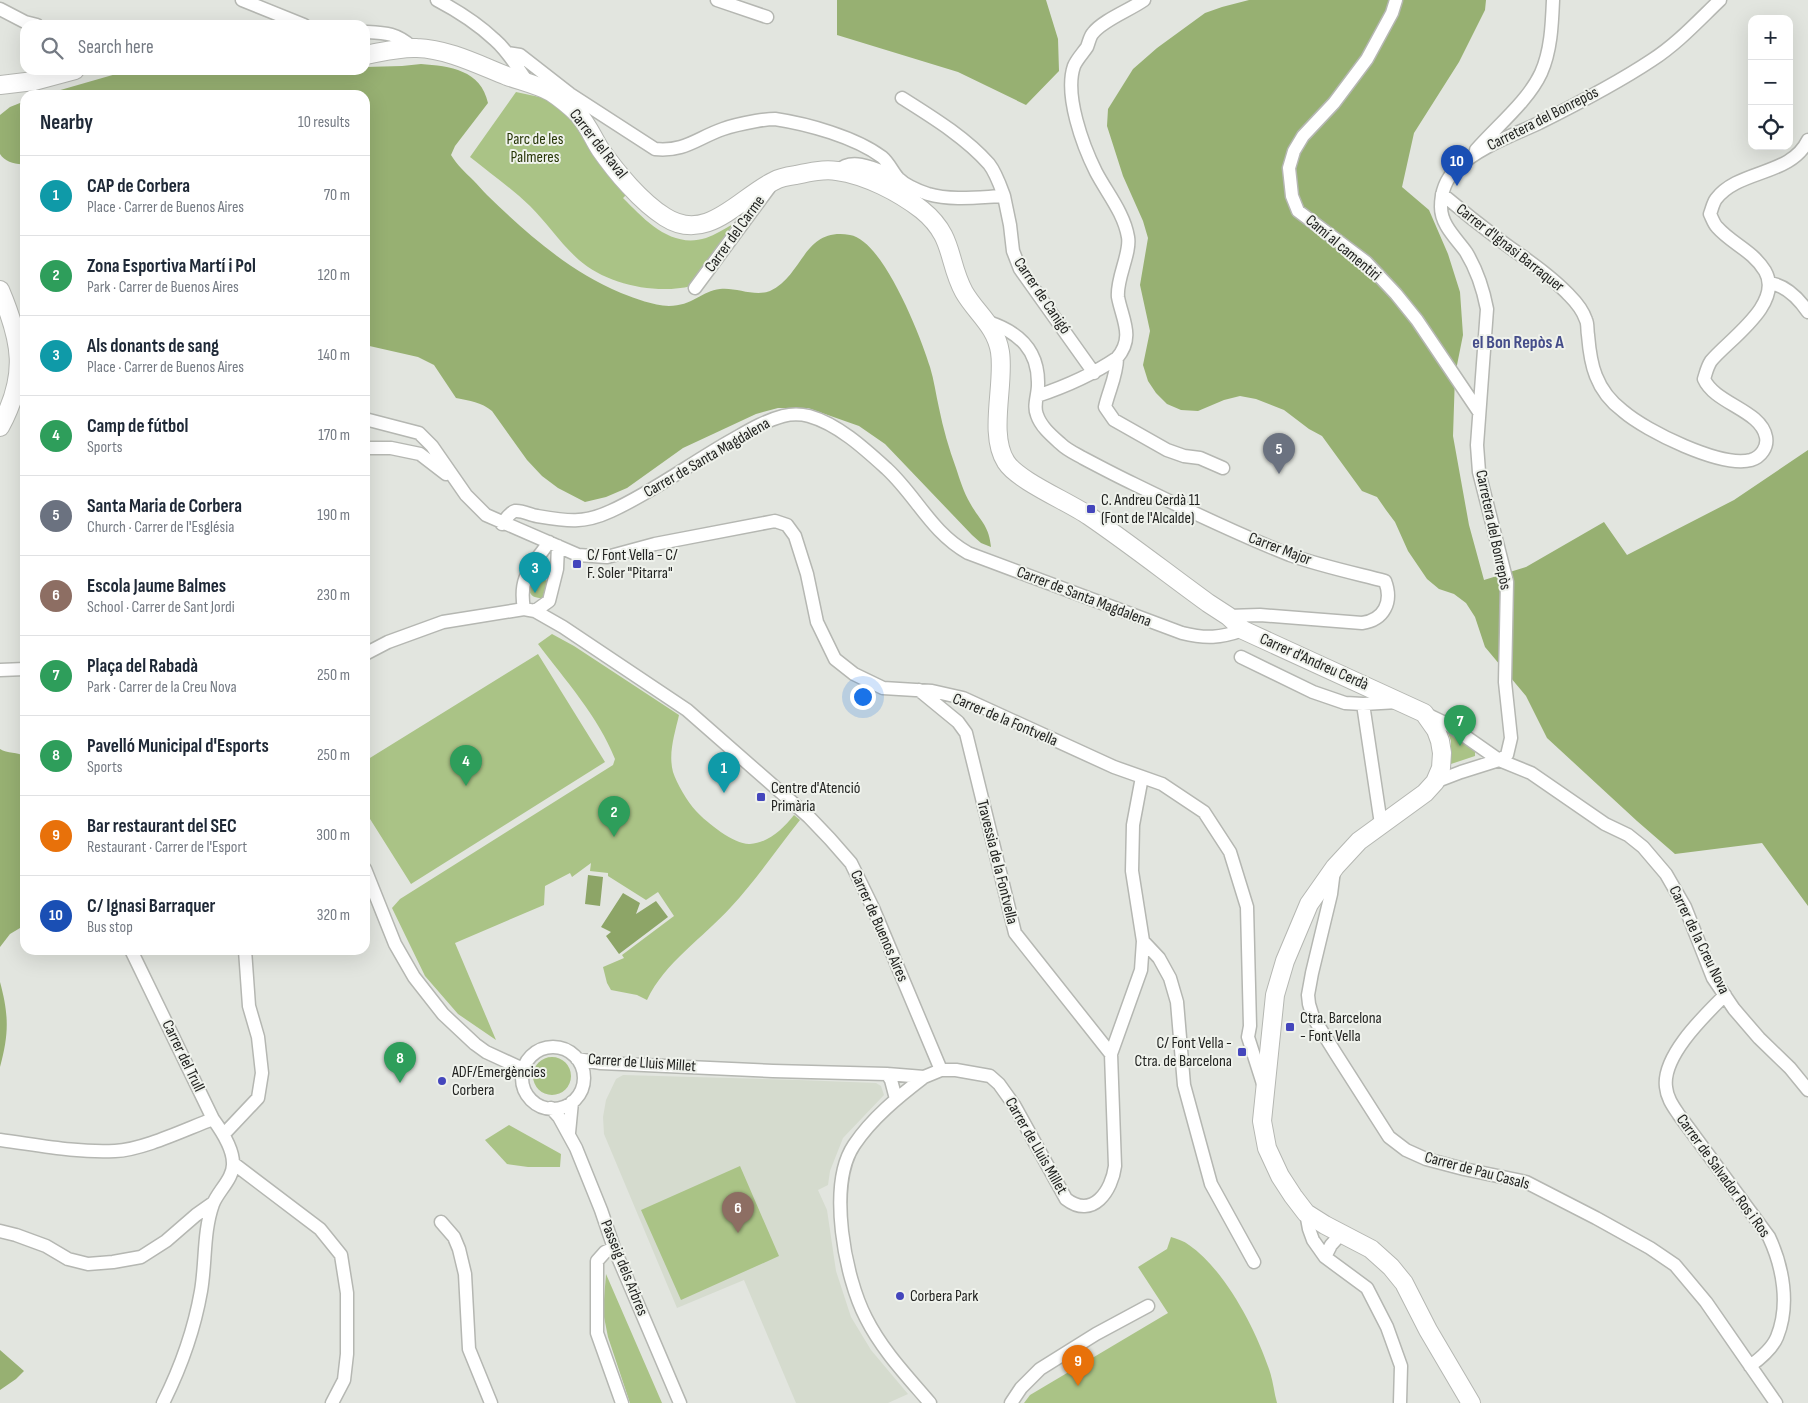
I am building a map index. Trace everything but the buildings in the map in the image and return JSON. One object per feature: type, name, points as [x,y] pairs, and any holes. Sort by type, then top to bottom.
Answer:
[{"type":"street","points":[[242,0],[292,20]]},
{"type":"street","points":[[437,0],[481,28],[508,53],[529,84]]},
{"type":"street","points":[[717,0],[767,17]]},
{"type":"street","points":[[988,322],[1004,327],[1020,337],[1031,352],[1036,370],[1037,396],[1077,382],[1117,358],[1124,350],[1127,334],[1118,295],[1128,238],[1122,218],[1096,171],[1084,144],[1074,110],[1072,86],[1074,66],[1087,46],[1093,32],[1110,19],[1144,0]]},
{"type":"street","name":"Camí al camentiri","points":[[1396,0],[1392,13],[1367,58],[1334,103],[1303,136],[1294,151],[1289,168],[1292,196],[1298,211],[1366,262],[1396,294],[1417,320],[1479,412]]},
{"type":"street","points":[[1468,159],[1534,86],[1542,71],[1548,52],[1553,0]]},
{"type":"street","name":"Carretera del Bonrepòs","points":[[1499,760],[1507,755],[1511,738],[1505,682],[1507,582],[1479,472],[1479,412],[1487,309],[1484,289],[1475,269],[1446,225],[1440,209],[1442,194],[1447,180],[1468,159],[1490,146],[1569,108],[1652,60],[1720,0]]},
{"type":"street","points":[[0,10],[21,20]]},
{"type":"street","points":[[370,32],[391,34],[403,39],[412,47]]},
{"type":"street","points":[[370,54],[412,47]]},
{"type":"street","name":"Carrer del Raval","points":[[412,47],[444,53],[548,91],[578,114],[600,148],[626,181],[654,210],[675,223],[686,226],[704,224],[720,217],[774,180],[811,172],[838,171],[864,178],[889,190],[922,210],[935,222],[944,234],[960,284],[988,322]]},
{"type":"street","points":[[508,53],[520,55],[570,94],[655,149],[670,150],[680,148],[722,130],[745,123],[772,119],[807,124],[851,141],[879,155],[886,161],[898,178]]},
{"type":"street","points":[[0,85],[10,85],[54,75]]},
{"type":"street","name":"Carrer de Canigó","points":[[902,98],[967,143],[989,165],[998,180],[1004,196],[1013,252],[1020,269],[1094,373]]},
{"type":"street","points":[[1808,140],[1803,150],[1787,162],[1737,182],[1724,191],[1714,201],[1710,214],[1716,226],[1756,259],[1766,273],[1769,283],[1779,284],[1803,304],[1808,312]]},
{"type":"street","points":[[838,171],[852,163],[863,165],[898,178],[928,194],[963,198],[1004,196]]},
{"type":"street","name":"Carrer del Carme","points":[[695,288],[774,180]]},
{"type":"street","name":"Carrer d'Ignasi Barraquer","points":[[1442,194],[1498,239],[1550,276],[1570,295],[1587,321],[1595,374],[1605,393],[1623,411],[1645,426],[1688,448],[1738,462],[1753,460],[1762,453],[1766,445],[1766,436],[1762,425],[1717,395],[1707,386],[1704,379],[1711,361],[1762,308],[1769,283]]},
{"type":"street","points":[[0,290],[15,328],[19,363],[18,383],[0,427]]},
{"type":"street","name":"Carrer d'Andreu Cerdà","points":[[988,322],[997,337],[1000,352],[998,426],[1002,455],[1013,471],[1088,515],[1228,616],[1243,630],[1424,713],[1436,730],[1442,753],[1441,768],[1435,782]]},
{"type":"street","points":[[1117,358],[1117,372],[1108,391],[1104,407],[1114,420],[1166,450],[1184,456],[1200,458],[1223,468]]},
{"type":"street","name":"Carrer Major","points":[[1037,396],[1035,407],[1037,415],[1046,431],[1064,448],[1104,470],[1195,514],[1291,555],[1385,581],[1389,590],[1387,603],[1382,613],[1373,622],[1362,624],[1260,615],[1228,616]]},
{"type":"street","name":"Carrer de Santa Magdalena","points":[[502,524],[511,513],[518,510],[535,516],[576,522],[595,518],[628,504],[751,429],[784,416],[798,414],[822,421],[857,444],[894,476],[940,532],[968,553],[1182,633],[1216,638],[1243,630]]},
{"type":"street","name":"Carrer de la Fontvella","points":[[370,420],[418,433],[432,446],[456,482],[486,515],[502,524],[578,555],[607,558],[655,544],[775,521],[787,525],[795,536],[807,574],[818,622],[835,659],[854,674],[883,688],[932,691],[963,698],[1114,767],[1162,784],[1204,812],[1230,852],[1247,907],[1250,1026],[1248,1037],[1264,1088]]},
{"type":"street","points":[[370,448],[391,448],[420,454],[456,482]]},
{"type":"street","points":[[370,651],[388,642],[443,622],[530,610],[549,600],[557,569],[553,544]]},
{"type":"street","points":[[530,610],[521,594],[524,579],[553,544]]},
{"type":"street","points":[[557,569],[578,555]]},
{"type":"street","name":"Carrer de Buenos Aires","points":[[530,610],[562,627],[687,710],[810,817],[830,838],[851,863],[873,908],[941,1070]]},
{"type":"street","points":[[1241,657],[1313,692],[1345,703],[1403,702]]},
{"type":"street","points":[[0,670],[20,669]]},
{"type":"street","name":"Travessia de la Fontvella","points":[[919,690],[958,722],[966,733],[1015,933],[1111,1054]]},
{"type":"street","points":[[1363,704],[1381,824]]},
{"type":"street","name":"Carrer de la Creu Nova","points":[[1424,713],[1450,724],[1499,760],[1531,773],[1605,824],[1628,835],[1644,847],[1666,874],[1685,907],[1713,978],[1724,995],[1743,1021],[1790,1068],[1808,1090]]},
{"type":"street","points":[[1471,1403],[1428,1330],[1404,1283],[1383,1258],[1371,1249],[1306,1212],[1280,1176],[1267,1148],[1262,1120],[1275,995],[1284,961],[1309,904],[1335,867],[1359,841],[1425,793],[1435,782],[1499,760]]},
{"type":"street","name":"Carrer de Lluis Millet","points":[[577,1059],[601,1063],[924,1076],[941,1070],[956,1070],[990,1076],[1000,1084],[1014,1105],[1066,1199],[1078,1205],[1091,1204],[1098,1201],[1112,1183],[1115,1166],[1111,1054],[1141,970],[1143,941],[1132,871],[1133,825],[1142,777]]},
{"type":"street","name":"Carrer de Pau Casals","points":[[1335,867],[1331,894],[1312,973],[1308,996],[1309,1004],[1314,1017],[1336,1054],[1389,1137],[1406,1150],[1426,1159],[1464,1170],[1526,1182],[1650,1248],[1675,1264],[1690,1282],[1776,1403]]},
{"type":"street","points":[[370,882],[395,944],[414,977],[443,1014],[486,1052],[523,1069]]},
{"type":"street","points":[[1143,941],[1159,958],[1170,978],[1177,1002],[1184,1085],[1211,1184],[1254,1262]]},
{"type":"street","name":"Carrer del Trull","points":[[133,955],[213,1118],[224,1134],[233,1163]]},
{"type":"street","points":[[224,1134],[258,1098],[262,1073],[258,1037],[249,1006],[245,955]]},
{"type":"street","name":"Carrer de Salvador Ros i Ros","points":[[1724,995],[1704,1015],[1670,1063],[1666,1077],[1666,1086],[1668,1097],[1678,1115],[1769,1237],[1776,1252],[1783,1285],[1781,1318],[1777,1337],[1769,1350],[1750,1366]]},
{"type":"street","points":[[1250,1026],[1260,1035],[1270,1038]]},
{"type":"street","points":[[558,1047],[565,1049],[577,1059],[583,1078],[580,1091],[572,1102],[562,1107],[551,1108],[538,1105],[528,1096],[522,1083],[523,1069],[530,1056],[543,1048],[558,1047]]},
{"type":"street","points":[[887,1074],[891,1080],[896,1099]]},
{"type":"street","points":[[924,1076],[872,1122],[853,1147],[845,1166],[840,1186],[840,1219],[853,1283],[865,1317],[886,1351],[930,1403]]},
{"type":"street","name":"Passeig dels Arbres","points":[[569,1133],[572,1102]]},
{"type":"street","name":"Passeig dels Arbres","points":[[551,1108],[569,1133],[601,1210],[614,1248],[680,1403]]},
{"type":"street","points":[[0,1140],[73,1149],[115,1151],[135,1148],[213,1118]]},
{"type":"street","points":[[163,1403],[180,1370],[192,1329],[201,1290],[206,1236],[213,1203],[232,1173],[233,1163]]},
{"type":"street","points":[[233,1163],[320,1229],[341,1255],[348,1293],[347,1354],[344,1380],[332,1403]]},
{"type":"street","points":[[0,1231],[16,1234],[46,1246],[68,1259],[88,1264],[114,1262],[141,1257],[166,1241],[213,1203]]},
{"type":"street","points":[[1306,1212],[1313,1240],[1325,1257],[1367,1288],[1387,1327],[1401,1366],[1400,1403]]},
{"type":"street","points":[[441,1222],[454,1237],[459,1249],[465,1274],[469,1349],[491,1403]]},
{"type":"street","points":[[1325,1257],[1330,1245],[1342,1234]]},
{"type":"street","points":[[614,1248],[605,1252],[597,1261],[598,1334],[622,1403]]},
{"type":"street","points":[[1011,1403],[1021,1388],[1040,1369],[1096,1334],[1148,1306]]},
{"type":"shaded area","points":[[837,0],[1046,0],[1058,39],[1059,71],[1026,105],[958,72],[837,35]]},
{"type":"shaded area","points":[[1249,0],[1486,0],[1485,10],[1459,62],[1414,133],[1402,187],[1429,210],[1448,254],[1460,292],[1463,335],[1455,375],[1453,436],[1469,525],[1484,580],[1526,567],[1604,522],[1627,555],[1734,500],[1808,450],[1808,906],[1762,843],[1675,854],[1547,738],[1526,696],[1485,647],[1475,617],[1466,603],[1454,594],[1439,589],[1427,579],[1408,551],[1395,522],[1377,497],[1362,491],[1322,436],[1309,429],[1284,410],[1256,399],[1240,396],[1224,400],[1198,411],[1181,410],[1167,404],[1148,381],[1143,365],[1150,331],[1140,285],[1148,238],[1143,221],[1123,176],[1107,126],[1108,109],[1133,69],[1157,48],[1205,13]]},
{"type":"shaded area","points":[[421,64],[443,66],[463,72],[479,83],[488,103],[455,146],[451,155],[458,165],[502,210],[533,237],[566,263],[621,293],[651,303],[669,306],[684,304],[708,292],[720,289],[764,293],[781,284],[813,245],[822,238],[834,234],[850,235],[863,241],[887,271],[918,334],[931,372],[942,423],[953,461],[968,499],[986,528],[991,547],[981,543],[972,535],[885,444],[859,426],[808,408],[778,408],[756,414],[683,448],[627,488],[606,497],[585,502],[558,488],[542,476],[527,460],[492,411],[471,401],[456,398],[434,365],[418,357],[370,346],[370,90],[60,90],[113,75],[370,75],[370,67]]},
{"type":"shaded area","points":[[20,103],[20,164],[8,161],[0,154],[0,115],[10,107]]},
{"type":"shaded area","points":[[0,749],[20,754],[20,928],[10,934],[0,947]]},
{"type":"shaded area","points":[[588,875],[603,877],[600,906],[585,904]]},
{"type":"shaded area","points":[[623,893],[640,903],[636,914],[656,901],[668,917],[619,954],[606,936],[611,932],[601,927]]},
{"type":"shaded area","points":[[0,982],[7,1025],[0,1067]]},
{"type":"shaded area","points":[[623,1075],[876,1083],[881,1086],[884,1095],[843,1138],[830,1171],[828,1185],[818,1190],[827,1210],[836,1271],[851,1317],[871,1350],[908,1394],[888,1403],[796,1403],[744,1280],[677,1308],[604,1134],[603,1117],[606,1100],[616,1079]]},
{"type":"shaded area","points":[[0,1350],[24,1371],[0,1390]]},
{"type":"green space","name":"Parc de les Palmeres","points":[[516,92],[544,98],[556,105],[575,122],[596,160],[626,195],[623,198],[640,215],[660,230],[670,236],[693,240],[709,237],[733,224],[691,286],[663,289],[647,288],[617,281],[590,268],[572,254],[530,206],[470,157]]},
{"type":"green space","points":[[537,577],[548,581],[545,595],[542,598],[533,596],[528,589]]},
{"type":"green space","points":[[552,634],[574,646],[679,715],[671,758],[673,772],[689,802],[714,827],[737,841],[750,844],[769,838],[794,815],[800,820],[740,897],[674,962],[655,986],[647,1000],[637,995],[611,990],[603,967],[624,958],[622,955],[674,916],[658,892],[646,900],[608,876],[608,873],[590,871],[591,863],[572,877],[570,873],[545,886],[544,905],[455,943],[496,1040],[458,1014],[425,976],[392,908],[400,899],[613,765],[615,759],[600,728],[538,644]]},
{"type":"green space","points":[[538,654],[605,762],[411,884],[370,819],[370,758]]},
{"type":"green space","points":[[1451,731],[1475,752],[1475,756],[1451,764],[1451,741],[1448,733]]},
{"type":"green space","points":[[552,1057],[565,1063],[571,1076],[565,1089],[552,1095],[539,1089],[533,1076],[539,1063]]},
{"type":"green space","points":[[509,1125],[561,1154],[560,1167],[528,1167],[507,1164],[485,1140]]},
{"type":"green space","points":[[740,1166],[779,1256],[681,1300],[641,1210]]},
{"type":"green space","points":[[1171,1237],[1187,1244],[1202,1256],[1215,1269],[1237,1301],[1263,1353],[1277,1403],[1024,1403],[1030,1395],[1168,1313],[1138,1267],[1167,1249]]},
{"type":"green space","points":[[606,1274],[662,1403],[630,1403],[608,1337],[603,1312]]},
{"type":"place","name":"C/ Ignasi Barraquer","points":[[1457,186]]},
{"type":"place","name":"Santa Maria de Corbera","points":[[1279,474]]},
{"type":"place","name":"C. Andreu Cerdà 11 (Font de l'Alcalde)","points":[[1091,509]]},
{"type":"place","name":"C/ Font Vella - C/ F. Soler \"Pitarra\"","points":[[577,564]]},
{"type":"place","name":"Als donants de sang","points":[[535,593]]},
{"type":"place","name":"Plaça del Rabadà","points":[[1460,746]]},
{"type":"place","name":"Camp de fútbol","points":[[466,786]]},
{"type":"place","name":"CAP de Corbera","points":[[724,793]]},
{"type":"place","name":"Centre d'Atenció Primària","points":[[761,797]]},
{"type":"place","name":"Zona Esportiva Martí i Pol","points":[[614,837]]},
{"type":"place","name":"Ctra. Barcelona - Font Vella","points":[[1290,1027]]},
{"type":"place","name":"C/ Font Vella - Ctra. de Barcelona","points":[[1242,1052]]},
{"type":"place","name":"ADF/Emergències Corbera","points":[[442,1081]]},
{"type":"place","name":"Pavelló Municipal d'Esports","points":[[400,1083]]},
{"type":"place","name":"Escola Jaume Balmes","points":[[738,1233]]},
{"type":"place","name":"Corbera Park","points":[[900,1296]]},
{"type":"place","name":"Bar restaurant del SEC","points":[[1078,1386]]},
{"type":"district","name":"el Bon Repòs A","points":[[1518,342]]}]
